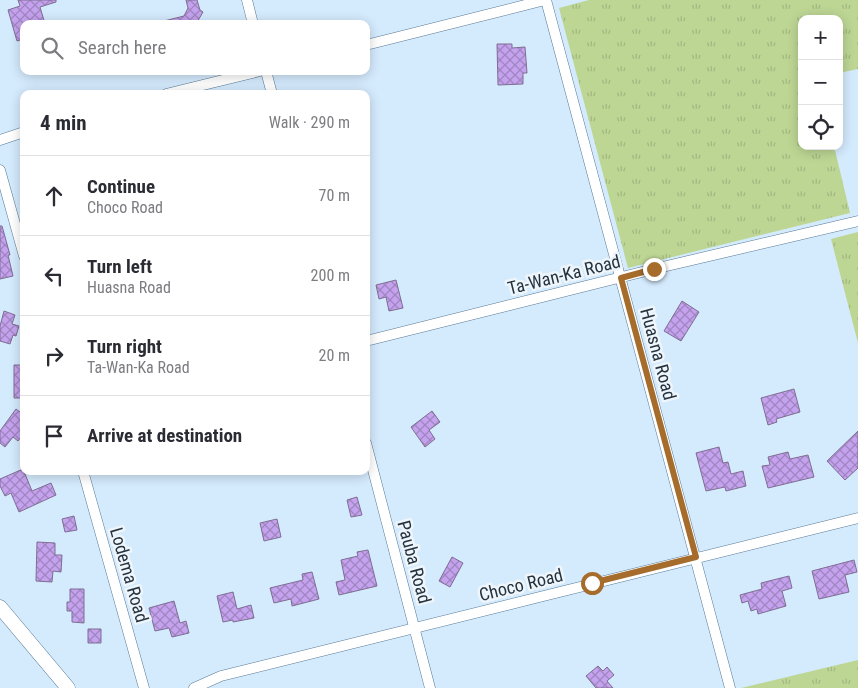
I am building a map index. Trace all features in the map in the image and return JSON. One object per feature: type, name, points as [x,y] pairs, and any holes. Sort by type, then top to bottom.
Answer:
[{"type":"main road","points":[[0,607],[68,688]]},
{"type":"street","points":[[247,0],[252,20]]},
{"type":"street","points":[[370,44],[545,0]]},
{"type":"street","name":"Huasna Road","points":[[545,0],[730,688]]},
{"type":"street","points":[[182,90],[244,75]]},
{"type":"street","points":[[267,75],[271,90]]},
{"type":"street","points":[[0,140],[20,133]]},
{"type":"street","points":[[0,170],[20,242]]},
{"type":"street","name":"Ta-Wan-Ka Road","points":[[370,340],[858,220]]},
{"type":"street","name":"Pauba Road","points":[[370,458],[430,688]]},
{"type":"street","name":"Lodema Road","points":[[84,475],[144,688]]},
{"type":"street","name":"Choco Road","points":[[194,688],[221,676],[858,518]]},
{"type":"green space","points":[[589,0],[858,0],[858,69],[843,72],[843,15],[798,15],[798,150],[835,150],[850,213],[628,268],[559,8]]},
{"type":"green space","points":[[858,232],[858,343],[831,239]]},
{"type":"green space","points":[[858,660],[858,688],[741,688]]},
{"type":"building","points":[[18,0],[56,0],[56,2],[40,7],[44,20],[20,20],[20,40],[17,41],[8,10],[20,6]]},
{"type":"building","points":[[186,0],[197,0],[200,10],[203,12],[198,20],[168,20],[184,16],[188,8]]},
{"type":"building","points":[[497,44],[512,44],[512,48],[525,47],[527,73],[523,73],[523,84],[498,85]]},
{"type":"building","points":[[0,226],[2,226],[10,255],[8,255],[13,276],[0,279]]},
{"type":"building","points":[[396,280],[403,308],[389,311],[386,297],[379,299],[376,285]]},
{"type":"building","points":[[682,301],[699,312],[681,341],[664,331]]},
{"type":"building","points":[[4,311],[15,315],[12,324],[19,326],[16,336],[13,335],[10,344],[0,341],[0,326]]},
{"type":"building","points":[[14,365],[20,365],[20,398],[14,398]]},
{"type":"building","points":[[794,389],[800,412],[776,419],[777,422],[768,425],[761,398]]},
{"type":"building","points":[[16,409],[20,412],[20,438],[18,441],[13,437],[5,447],[0,443],[0,431]]},
{"type":"building","points":[[432,411],[440,422],[429,430],[435,439],[425,447],[411,427]]},
{"type":"building","points":[[858,431],[858,468],[845,480],[827,461]]},
{"type":"building","points":[[719,447],[723,463],[728,462],[731,474],[743,471],[746,486],[726,491],[725,487],[706,491],[696,453]]},
{"type":"building","points":[[788,452],[790,459],[808,455],[814,477],[768,488],[762,466],[770,465],[768,457]]},
{"type":"building","points":[[20,470],[20,475],[25,475],[32,491],[51,483],[56,495],[19,512],[11,493],[5,496],[0,486],[0,479]]},
{"type":"building","points":[[357,497],[362,515],[351,517],[347,500]]},
{"type":"building","points":[[74,516],[77,530],[65,532],[62,519]]},
{"type":"building","points":[[277,519],[281,537],[264,541],[260,523]]},
{"type":"building","points":[[37,542],[55,543],[55,555],[62,555],[61,572],[53,571],[52,582],[36,581]]},
{"type":"building","points":[[368,550],[377,586],[339,595],[336,582],[345,580],[341,560],[358,556],[357,552]]},
{"type":"building","points":[[452,557],[463,563],[450,587],[439,581]]},
{"type":"building","points":[[854,560],[857,572],[845,575],[849,592],[819,599],[812,571]]},
{"type":"building","points":[[312,572],[319,599],[292,606],[291,599],[274,603],[270,588],[303,580],[302,574]]},
{"type":"building","points":[[789,576],[792,588],[782,591],[786,606],[758,614],[757,609],[751,611],[748,601],[742,603],[740,595],[762,589],[761,583]]},
{"type":"building","points":[[70,589],[84,589],[84,623],[72,622],[72,611],[67,611],[67,602],[70,602]]},
{"type":"building","points":[[233,592],[237,609],[251,605],[254,618],[223,622],[217,596]]},
{"type":"building","points":[[174,601],[180,623],[186,621],[189,633],[172,637],[169,628],[155,631],[149,608]]},
{"type":"building","points":[[88,629],[101,629],[101,643],[88,643]]},
{"type":"building","points":[[598,666],[603,671],[607,667],[614,675],[607,681],[613,688],[596,688],[586,676]]},
{"type":"route","points":[[592,583],[696,557],[621,278],[654,269]]}]
